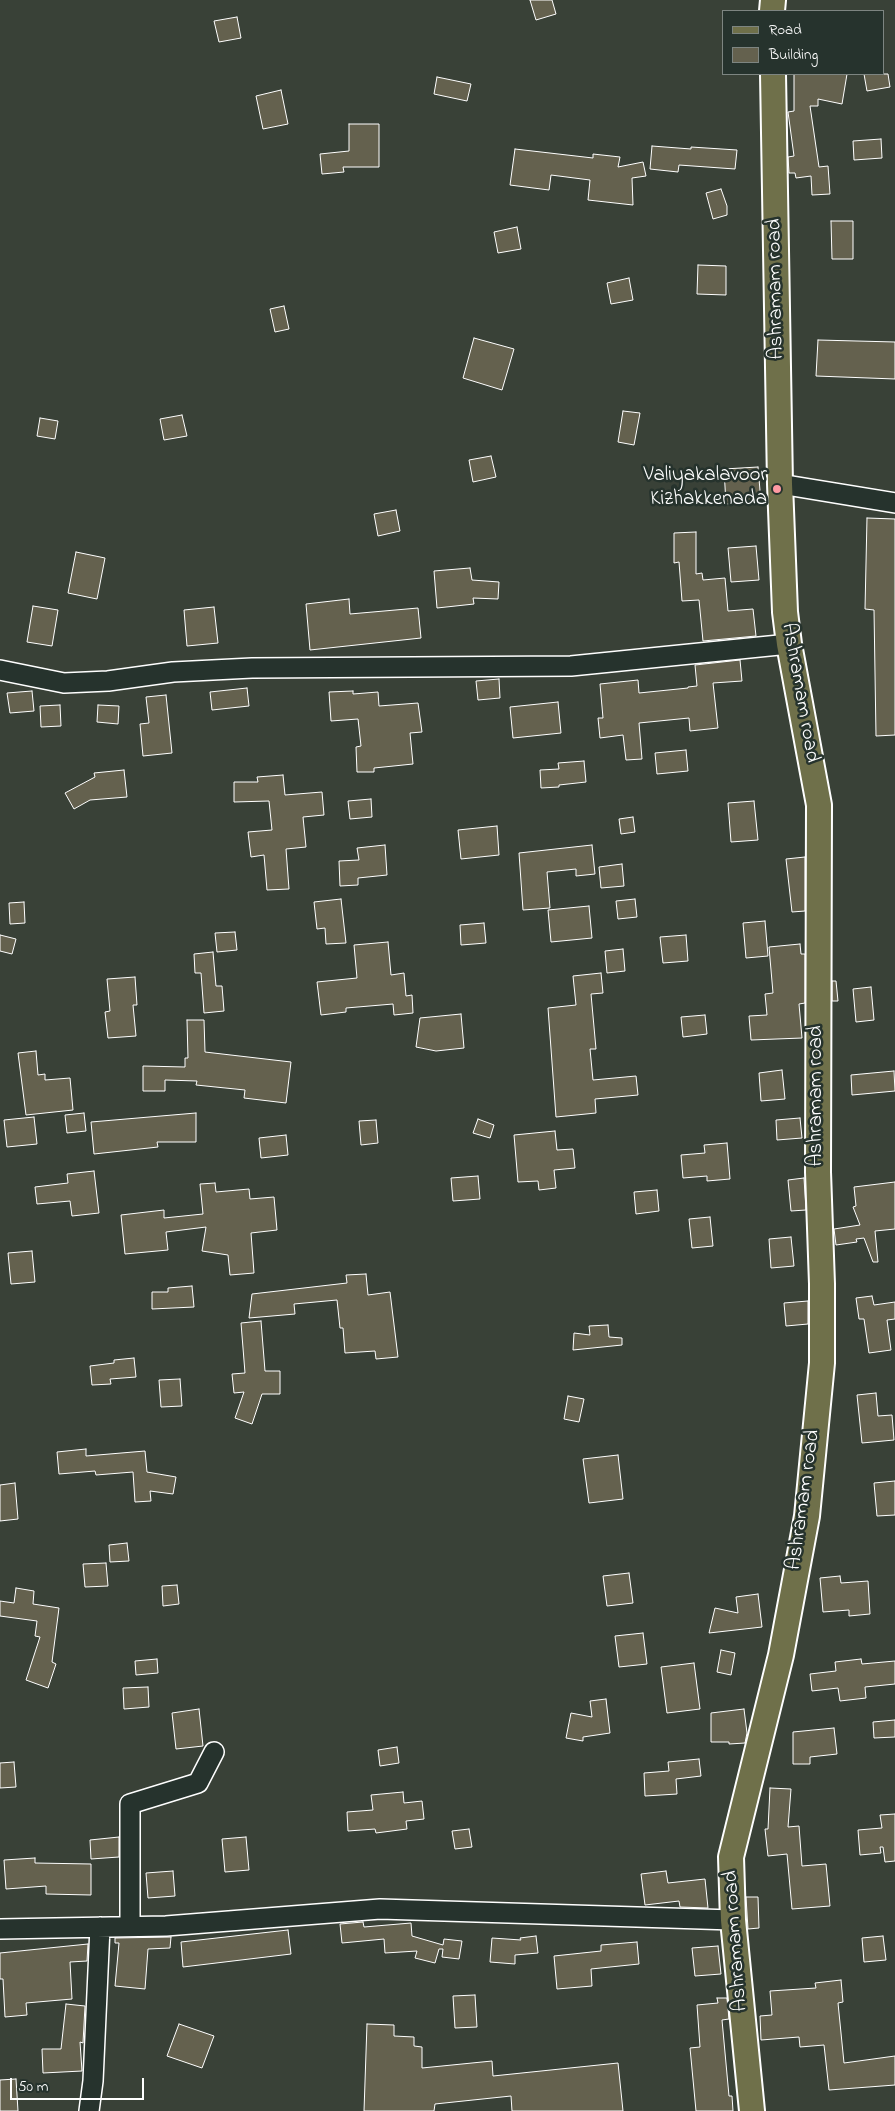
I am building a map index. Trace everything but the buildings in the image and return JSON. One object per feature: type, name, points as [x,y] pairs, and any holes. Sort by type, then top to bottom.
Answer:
[{"type":"main road","name":"Ashramam road","points":[[752,2111],[733,1920],[731,1857],[781,1655],[805,1525],[822,1363],[822,1284],[818,1172],[819,805],[789,644],[785,612],[780,484],[773,75]]},
{"type":"street","points":[[780,484],[895,503]]},
{"type":"street","points":[[0,670],[64,683],[108,681],[173,672],[252,668],[571,666],[789,644]]},
{"type":"street","points":[[130,1926],[130,1804],[198,1783],[214,1752]]},
{"type":"street","points":[[0,1928],[166,1926],[380,1909],[733,1920]]},
{"type":"street","points":[[88,2111],[93,2081],[100,1927]]},
{"type":"place","name":"Valiyakalavoor Kizhakkenada","points":[[777,489]]}]
